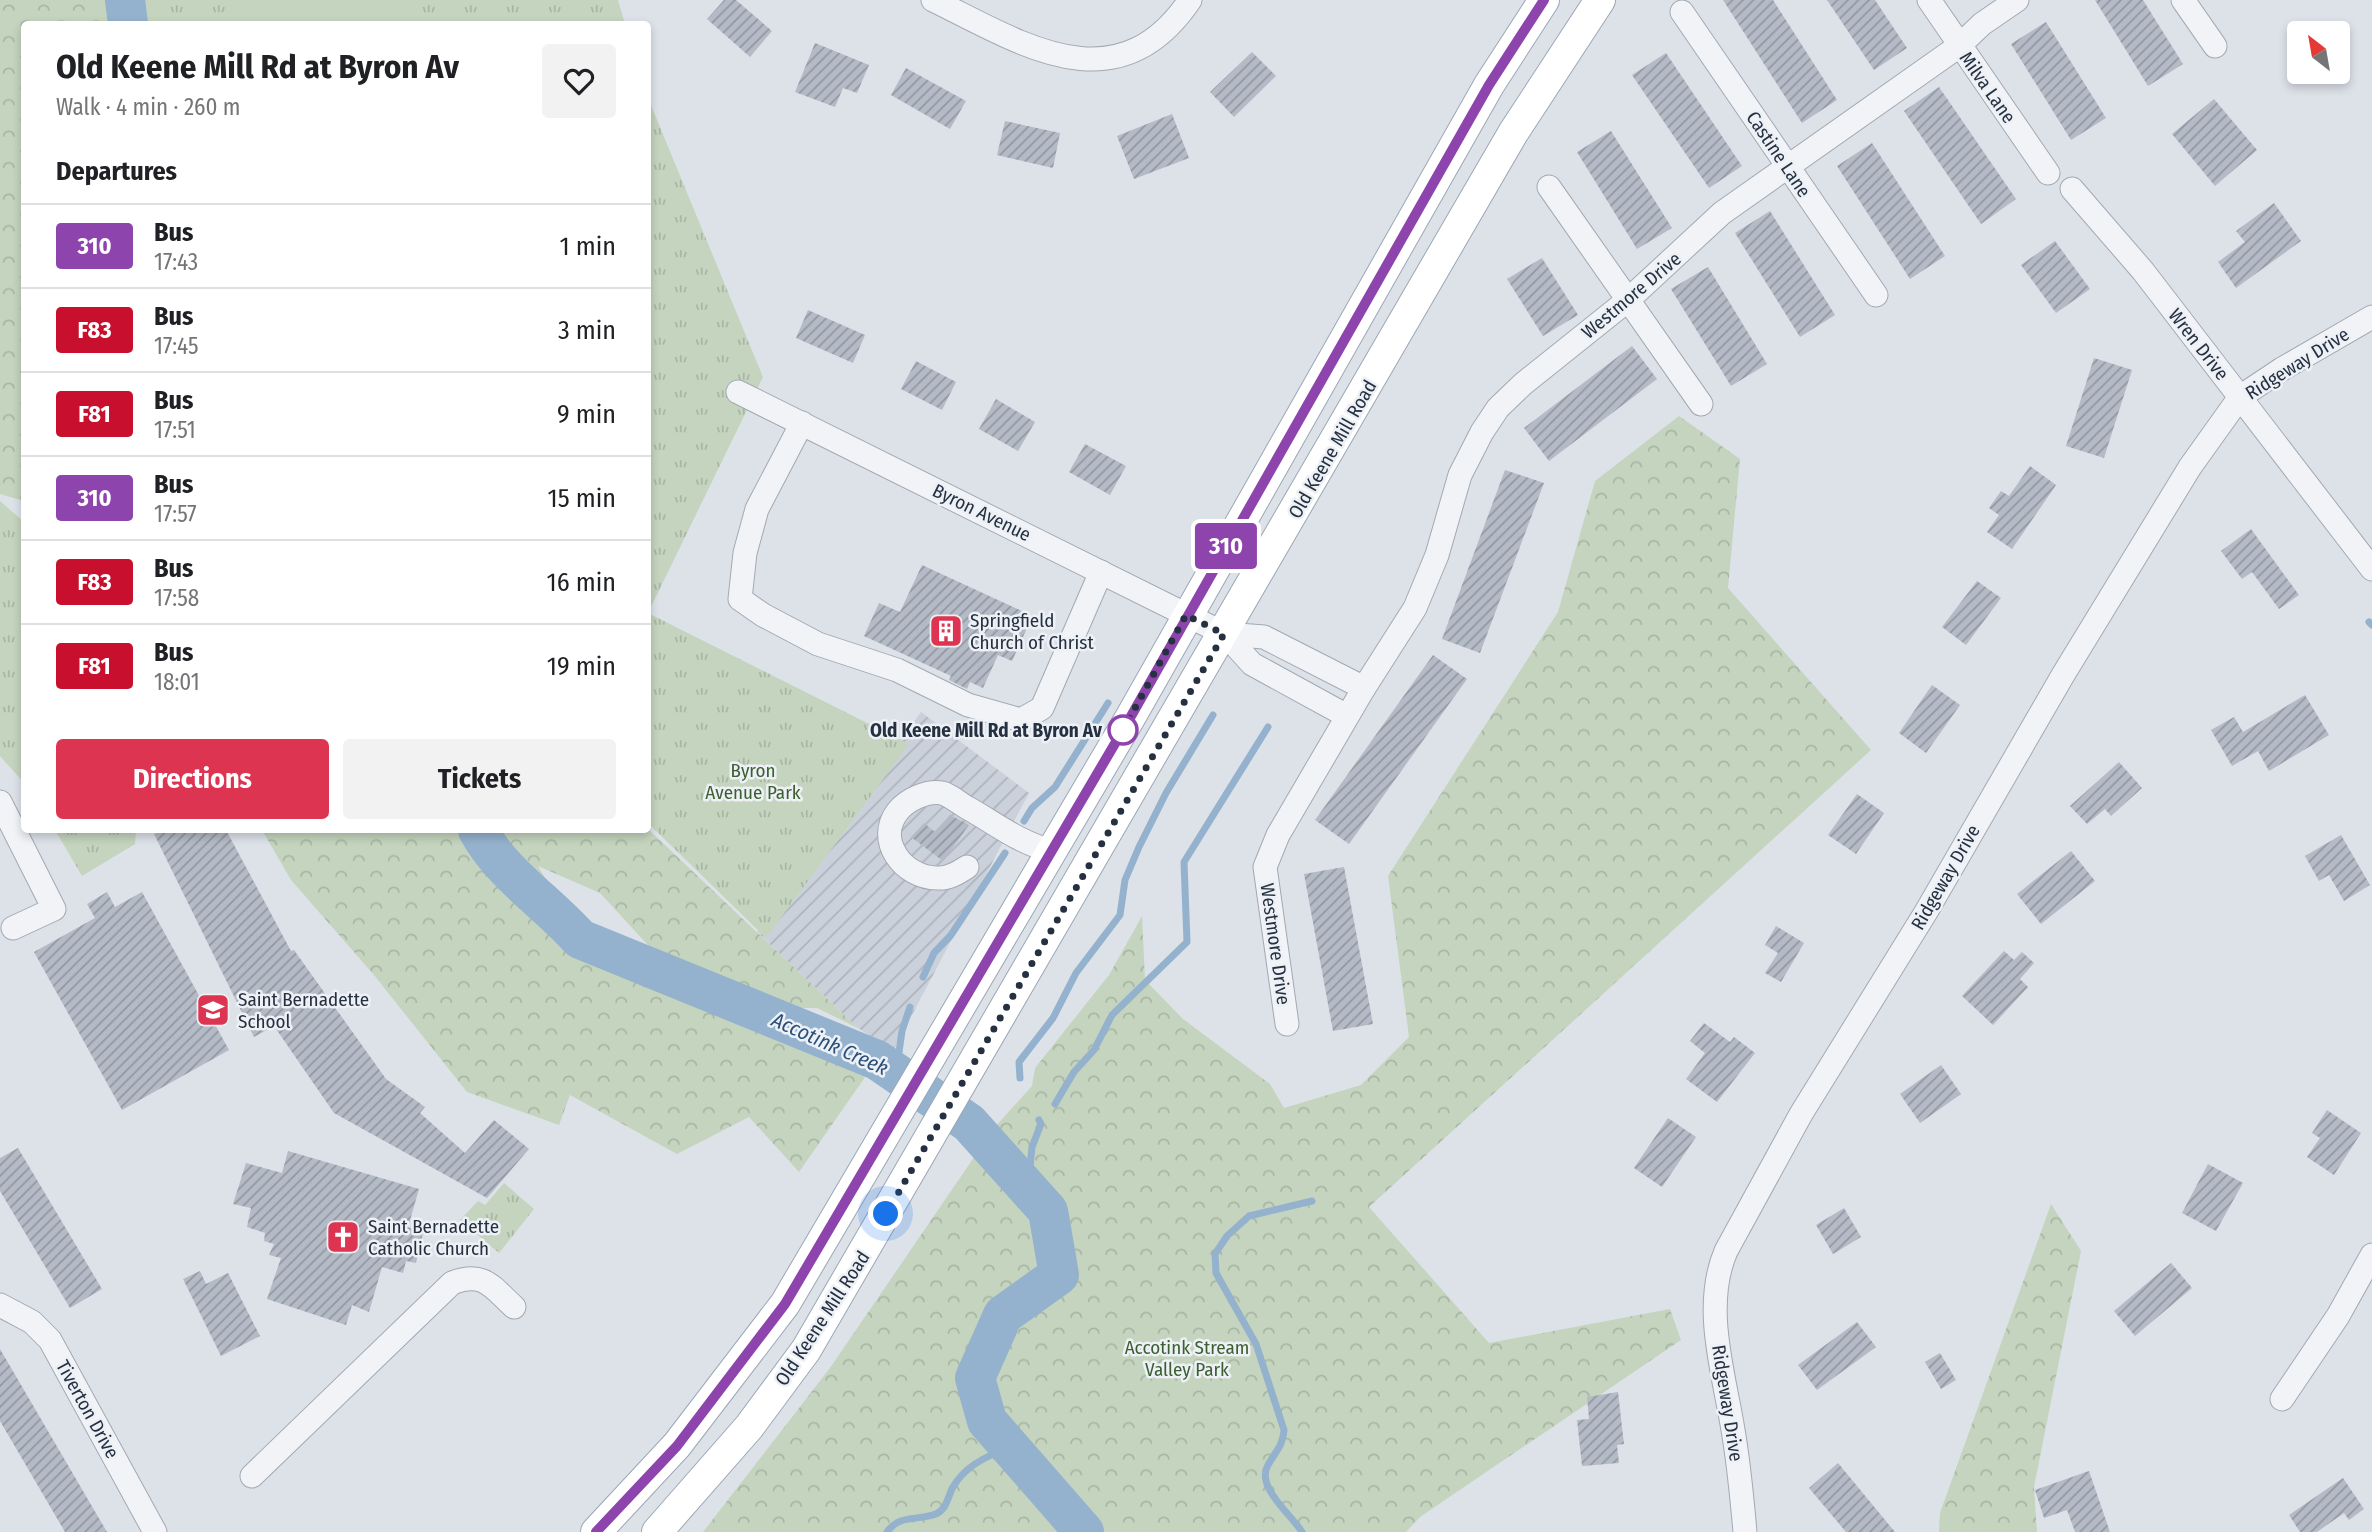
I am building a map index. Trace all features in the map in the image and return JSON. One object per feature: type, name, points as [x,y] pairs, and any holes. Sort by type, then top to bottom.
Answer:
[{"type":"main road","name":"Old Keene Mill Road","points":[[596,1532],[677,1446],[785,1304],[1052,851],[1489,85],[1544,0]]},
{"type":"main road","name":"Old Keene Mill Road","points":[[657,1532],[749,1427],[806,1350],[1513,133],[1600,0]]},
{"type":"street","points":[[933,0],[1037,51],[1063,58],[1090,60],[1117,55],[1143,45],[1175,20],[1190,0]]},
{"type":"street","name":"Milva Lane","points":[[1929,0],[2048,173]]},
{"type":"street","name":"Westmore Drive","points":[[1287,1024],[1265,867],[1278,835],[1347,716],[1415,608],[1437,555],[1460,475],[1498,408],[1523,384],[1628,300],[1722,213],[1959,46],[1982,24],[2017,0]]},
{"type":"street","points":[[2183,0],[2215,46]]},
{"type":"street","name":"Castine Lane","points":[[1682,12],[1877,295]]},
{"type":"street","points":[[1549,187],[1701,404]]},
{"type":"street","name":"Wren Drive","points":[[2072,189],[2143,271],[2372,569]]},
{"type":"street","name":"Ridgeway Drive","points":[[1745,1532],[1735,1442],[1714,1310],[1720,1265],[1726,1251],[1801,1114],[1926,912],[2190,467],[2241,397],[2282,369],[2372,317]]},
{"type":"street","name":"Byron Avenue","points":[[738,392],[1224,634]]},
{"type":"street","points":[[802,423],[757,509],[745,553],[740,599],[763,615],[818,643],[897,670],[968,705],[1021,720],[1042,708],[1101,572]]},
{"type":"street","points":[[1224,634],[1265,637],[1364,688]]},
{"type":"street","points":[[1224,634],[1252,664],[1347,716]]},
{"type":"street","points":[[967,867],[955,875],[937,878],[917,873],[900,862],[889,845],[889,829],[898,811],[916,797],[941,793],[1028,845],[1052,851]]},
{"type":"street","points":[[0,802],[54,909],[13,928]]},
{"type":"street","points":[[2283,1399],[2338,1316],[2372,1255]]},
{"type":"street","points":[[252,1476],[452,1283],[470,1277],[484,1280],[514,1307]]},
{"type":"street","name":"Tiverton Drive","points":[[0,1305],[32,1322],[50,1340],[155,1532]]},
{"type":"shaded area","points":[[921,712],[1029,793],[893,1051],[858,1028],[757,932]]},
{"type":"green space","points":[[0,0],[145,0],[148,21],[21,21],[21,500],[0,494]]},
{"type":"green space","points":[[73,0],[618,0],[624,21],[78,21]]},
{"type":"green space","points":[[234,0],[407,0],[414,21],[237,21]]},
{"type":"green space","points":[[651,105],[763,377],[651,607]]},
{"type":"green space","name":"Accotink Stream Valley Park","points":[[1679,416],[1740,459],[1728,588],[1871,750],[1369,1207],[1489,1343],[1670,1309],[1681,1340],[1420,1517],[1406,1532],[703,1532],[830,1368],[994,1128],[1032,1086],[1035,1068],[1109,975],[1142,916],[1145,980],[1183,1019],[1270,1084],[1284,1108],[1361,1085],[1409,1037],[1388,876],[1558,612],[1595,481]]},
{"type":"green space","points":[[0,501],[21,519],[21,780],[0,756]]},
{"type":"green space","name":"Byron Avenue Park","points":[[651,615],[909,744],[766,938],[651,826]]},
{"type":"green space","points":[[651,832],[858,1028],[817,1008],[762,1008],[877,1060],[799,1172],[749,1117],[677,1154],[570,1095],[559,1125],[467,1092],[374,975],[291,880],[264,833]],"holes":[[[538,866],[600,893],[691,992],[580,939]]]},
{"type":"green space","points":[[57,833],[136,833],[135,844],[82,876]]},
{"type":"green space","points":[[504,1183],[534,1209],[499,1253],[460,1220],[478,1201],[485,1205]]},
{"type":"green space","points":[[2051,1204],[2081,1251],[2034,1487],[2037,1532],[1939,1532],[1940,1513]]},
{"type":"building","points":[[724,0],[736,0],[772,31],[750,57],[707,19]]},
{"type":"building","points":[[1723,0],[1773,0],[1837,100],[1802,123]]},
{"type":"building","points":[[1827,0],[1875,0],[1907,48],[1874,70]]},
{"type":"building","points":[[2095,0],[2143,0],[2183,64],[2148,86]]},
{"type":"building","points":[[2046,22],[2106,118],[2071,140],[2011,44]]},
{"type":"building","points":[[815,43],[869,65],[857,93],[843,88],[835,107],[795,92]]},
{"type":"building","points":[[1252,52],[1276,76],[1234,117],[1210,92]]},
{"type":"building","points":[[1666,53],[1742,166],[1709,188],[1632,75]]},
{"type":"building","points":[[906,68],[966,101],[950,129],[891,95]]},
{"type":"building","points":[[1939,87],[2016,199],[1981,224],[1904,111]]},
{"type":"building","points":[[2214,99],[2257,150],[2215,186],[2172,134]]},
{"type":"building","points":[[1172,114],[1189,158],[1134,179],[1117,136]]},
{"type":"building","points":[[1005,121],[1060,133],[1053,168],[997,155]]},
{"type":"building","points":[[1611,131],[1672,228],[1637,249],[1577,152]]},
{"type":"building","points":[[1872,143],[1945,256],[1910,279],[1837,166]]},
{"type":"building","points":[[2274,203],[2301,241],[2236,288],[2218,262],[2245,242],[2236,231]]},
{"type":"building","points":[[1770,211],[1835,315],[1800,337],[1735,233]]},
{"type":"building","points":[[2055,241],[2090,289],[2056,313],[2021,265]]},
{"type":"building","points":[[1542,258],[1578,315],[1543,336],[1507,279]]},
{"type":"building","points":[[1708,267],[1767,364],[1731,386],[1671,289]]},
{"type":"building","points":[[808,310],[865,335],[853,363],[796,338]]},
{"type":"building","points":[[1632,346],[1657,379],[1549,461],[1524,428]]},
{"type":"building","points":[[2094,358],[2132,370],[2104,458],[2066,446]]},
{"type":"building","points":[[916,361],[956,382],[942,410],[901,389]]},
{"type":"building","points":[[996,399],[1035,422],[1018,451],[979,429]]},
{"type":"building","points":[[1085,444],[1126,466],[1110,495],[1069,472]]},
{"type":"building","points":[[2030,466],[2056,485],[2012,549],[1987,532],[1999,515],[1989,508],[2001,491],[2009,496]]},
{"type":"building","points":[[1505,470],[1544,483],[1480,653],[1442,639]]},
{"type":"building","points":[[2251,529],[2299,595],[2279,609],[2252,572],[2242,579],[2221,551]]},
{"type":"building","name":"Springfield Church of Christ","points":[[922,565],[1022,611],[1017,621],[1028,626],[1012,661],[998,655],[983,688],[970,682],[967,689],[949,680],[951,676],[864,636],[879,603],[900,612]]},
{"type":"building","points":[[1977,581],[2001,598],[1966,645],[1942,627]]},
{"type":"building","points":[[1433,655],[1467,679],[1349,844],[1315,820]]},
{"type":"building","points":[[1932,685],[1960,705],[1926,753],[1899,733]]},
{"type":"building","points":[[2305,695],[2329,735],[2269,771],[2258,751],[2232,766],[2211,730],[2234,717],[2243,732]]},
{"type":"building","points":[[2119,762],[2142,788],[2111,816],[2105,809],[2087,824],[2070,806]]},
{"type":"building","points":[[1857,794],[1884,813],[1856,854],[1828,835]]},
{"type":"building","points":[[950,815],[969,825],[943,861],[911,837],[924,823],[935,832]]},
{"type":"building","points":[[228,833],[291,951],[294,950],[386,1079],[425,1107],[420,1113],[465,1153],[494,1120],[529,1149],[487,1198],[334,1113],[274,1026],[254,1037],[154,834]]},
{"type":"building","points":[[2341,835],[2370,885],[2344,901],[2329,875],[2319,881],[2305,856]]},
{"type":"building","points":[[2071,851],[2095,881],[2041,924],[2017,894]]},
{"type":"building","points":[[1344,867],[1373,1024],[1333,1031],[1304,874]]},
{"type":"building","name":"Saint Bernadette School","points":[[107,892],[115,907],[142,892],[229,1050],[122,1110],[34,952],[95,918],[87,904]]},
{"type":"building","points":[[1776,926],[1804,943],[1781,982],[1765,973],[1778,953],[1765,945]]},
{"type":"building","points":[[2004,951],[2014,960],[2022,952],[2034,963],[2020,979],[2028,987],[1993,1025],[1962,996]]},
{"type":"building","points":[[1704,1023],[1730,1042],[1734,1037],[1755,1053],[1717,1102],[1686,1079],[1705,1053],[1690,1041]]},
{"type":"building","points":[[1941,1065],[1961,1094],[1920,1123],[1900,1094]]},
{"type":"building","points":[[2327,1110],[2361,1133],[2334,1175],[2307,1157],[2320,1138],[2312,1133]]},
{"type":"building","points":[[1668,1118],[1696,1137],[1662,1187],[1634,1168]]},
{"type":"building","points":[[18,1148],[102,1289],[70,1308],[0,1191],[0,1158]]},
{"type":"building","name":"Saint Bernadette Catholic Church","points":[[288,1151],[419,1189],[408,1227],[423,1233],[416,1263],[406,1261],[403,1273],[382,1267],[369,1312],[352,1305],[346,1325],[267,1299],[281,1258],[269,1255],[274,1244],[264,1241],[265,1233],[247,1227],[251,1208],[233,1204],[246,1163],[282,1173]]},
{"type":"building","points":[[2208,1164],[2243,1183],[2216,1231],[2182,1213]]},
{"type":"building","points":[[1844,1208],[1861,1237],[1833,1254],[1816,1225]]},
{"type":"building","points":[[2171,1263],[2192,1288],[2135,1336],[2114,1311]]},
{"type":"building","points":[[200,1271],[206,1284],[228,1273],[260,1336],[221,1356],[183,1279]]},
{"type":"building","points":[[1857,1322],[1876,1347],[1817,1390],[1798,1365]]},
{"type":"building","points":[[0,1349],[107,1532],[65,1532],[0,1421]]},
{"type":"building","points":[[1940,1353],[1956,1380],[1941,1389],[1925,1362]]},
{"type":"building","points":[[1618,1392],[1624,1444],[1617,1445],[1619,1463],[1582,1466],[1577,1420],[1589,1419],[1587,1397]]},
{"type":"building","points":[[1838,1463],[1895,1532],[1846,1532],[1809,1488]]},
{"type":"building","points":[[2089,1471],[2110,1532],[2075,1532],[2067,1510],[2044,1518],[2035,1490]]},
{"type":"building","points":[[2343,1478],[2364,1509],[2349,1520],[2344,1513],[2317,1532],[2300,1532],[2289,1515]]},
{"type":"waterway","name":"Accotink Creek","points":[[125,0],[128,21]]},
{"type":"waterway","points":[[2369,622],[2372,625]]},
{"type":"waterway","points":[[1024,821],[1032,808],[1055,787],[1108,703]]},
{"type":"waterway","points":[[1020,1078],[1019,1062],[1053,1018],[1076,973],[1120,915],[1125,880],[1139,847],[1166,793],[1213,715]]},
{"type":"waterway","points":[[1055,1104],[1074,1072],[1094,1050],[1112,1015],[1187,942],[1184,862],[1268,727]]},
{"type":"waterway","name":"Accotink Creek","points":[[480,833],[512,874],[580,939],[877,1060],[969,1123],[1048,1211],[1059,1275],[1003,1315],[975,1378],[987,1421],[1084,1532]]},
{"type":"waterway","points":[[923,977],[934,953],[951,935],[1005,853]]},
{"type":"waterway","points":[[896,1073],[902,1031],[910,1007]]},
{"type":"waterway","points":[[1028,1188],[1032,1147],[1041,1124],[1039,1120]]},
{"type":"waterway","points":[[1302,1532],[1276,1500],[1266,1482],[1265,1473],[1280,1445],[1284,1430],[1256,1344],[1216,1273],[1215,1254],[1227,1236],[1249,1216],[1312,1201]]},
{"type":"waterway","points":[[887,1532],[903,1520],[940,1512],[964,1473],[987,1457],[1011,1448]]},
{"type":"bus line","name":"310","points":[[596,1532],[677,1446],[785,1304],[1130,718],[1186,615],[1489,85],[1544,0]]},
{"type":"place","name":"Springfield Church of Christ","points":[[946,631]]},
{"type":"place","name":"Old Keene Mill Rd at Byron Av","points":[[1123,730]]},
{"type":"place","name":"Saint Bernadette School","points":[[213,1010]]},
{"type":"place","name":"Saint Bernadette Catholic Church","points":[[343,1237]]},
{"type":"route","points":[[886,1214],[1224,634],[1186,615],[1117,741],[1123,730]]}]
